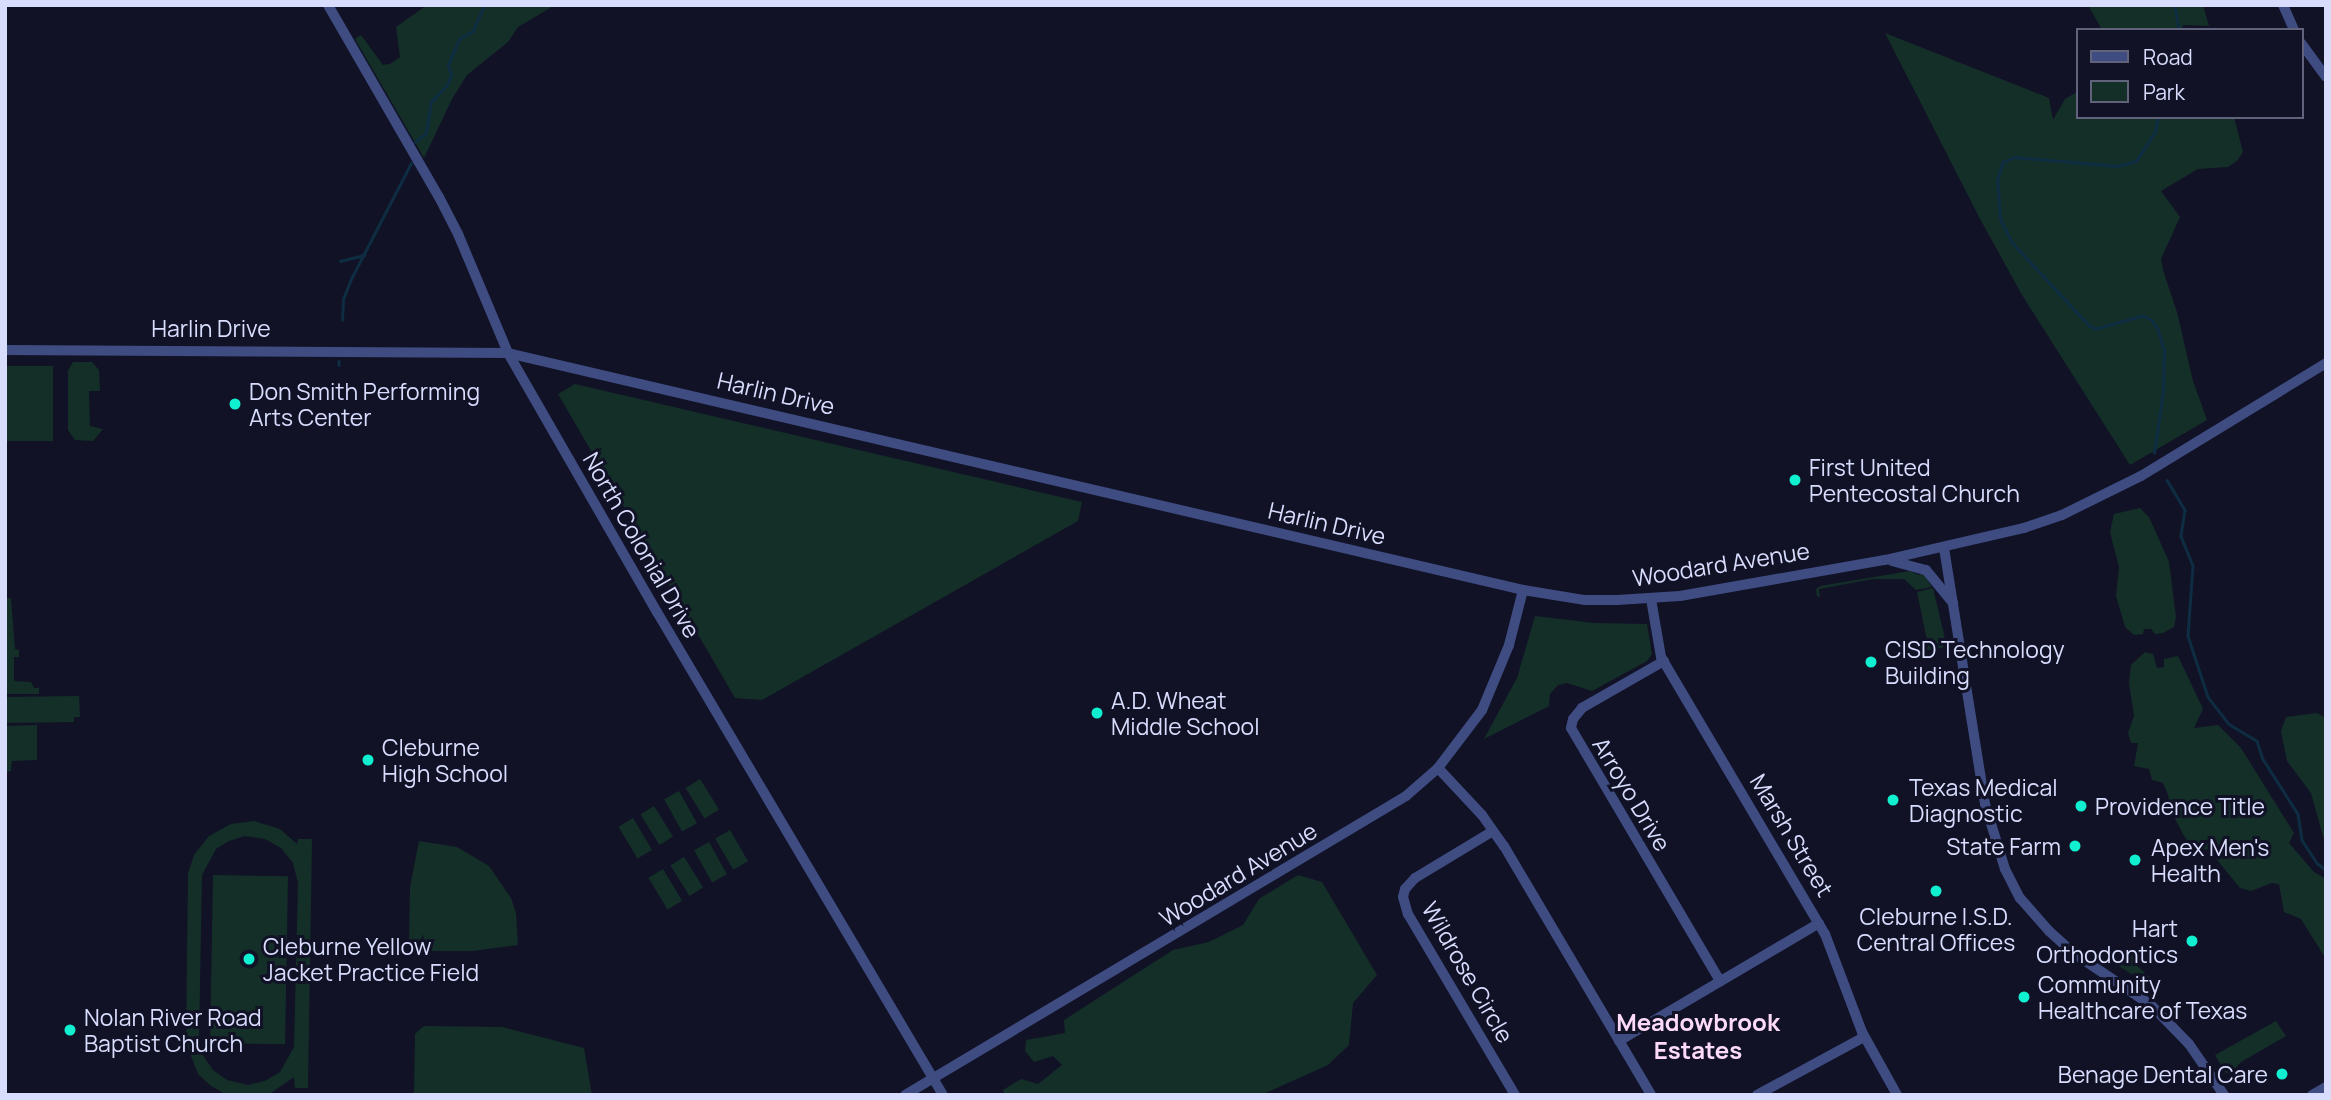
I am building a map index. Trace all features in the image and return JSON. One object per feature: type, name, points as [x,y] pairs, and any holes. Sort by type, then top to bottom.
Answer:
[{"type":"street","name":"North Colonial Drive","points":[[328,5],[439,197],[458,234],[508,353],[615,541],[943,1095]]},
{"type":"street","points":[[2283,5],[2293,28]]},
{"type":"street","points":[[2303,46],[2326,77]]},
{"type":"street","name":"Harlin Drive","points":[[5,350],[508,353],[1523,590]]},
{"type":"street","name":"Woodard Avenue","points":[[905,1095],[1396,802],[1438,768],[1471,728],[1492,692],[1509,645],[1523,590],[1585,600],[1651,599],[1885,560],[2024,528],[2097,499],[2326,363]]},
{"type":"street","points":[[1944,548],[1985,804],[1997,851],[2013,885],[2030,910],[2072,952],[2143,999],[2163,1017],[2201,1059],[2224,1095]]},
{"type":"street","points":[[1885,560],[1926,570],[1955,606]]},
{"type":"street","name":"Marsh Street","points":[[1651,599],[1657,643],[1664,661],[1832,947],[1864,1037],[1897,1095]]},
{"type":"street","name":"Arroyo Drive","points":[[1664,661],[1582,708],[1573,719],[1571,728],[1720,982]]},
{"type":"street","points":[[1438,768],[1493,831],[1651,1095]]},
{"type":"street","name":"Wildrose Circle","points":[[1493,831],[1415,878],[1405,889],[1403,897],[1408,914],[1515,1095]]},
{"type":"street","points":[[1619,1041],[1819,923]]},
{"type":"street","points":[[1757,1095],[1864,1037]]},
{"type":"street","points":[[2312,1095],[2326,1087]]},
{"type":"green space","points":[[427,5],[555,5],[518,27],[508,42],[467,75],[452,99],[424,158],[355,39],[361,35],[383,65],[390,64],[400,57],[396,27]]},
{"type":"green space","points":[[2088,5],[2203,5],[2209,26],[2183,25],[2182,28],[2101,28]]},
{"type":"green space","points":[[1885,33],[2049,98],[2053,120],[2065,99],[2076,93],[2076,119],[2235,119],[2243,152],[2237,161],[2228,167],[2198,169],[2161,191],[2180,217],[2161,259],[2193,381],[2207,420],[2130,465],[2022,295]]},
{"type":"green space","points":[[73,362],[92,362],[99,370],[100,391],[89,391],[90,426],[103,429],[93,441],[75,440],[68,430],[68,371]]},
{"type":"green space","points":[[5,366],[53,366],[53,441],[5,441]]},
{"type":"green space","points":[[575,384],[1082,502],[1078,521],[762,700],[735,698],[558,394]]},
{"type":"green space","points":[[2140,508],[2149,517],[2169,562],[2176,617],[2174,627],[2163,633],[2155,634],[2151,629],[2144,629],[2143,634],[2134,635],[2125,627],[2116,596],[2119,567],[2110,532],[2114,514]]},
{"type":"green space","points":[[1910,571],[1919,575],[1923,573],[1932,587],[1916,590],[1904,579],[1873,579],[1819,589],[1820,597],[1817,596],[1816,589],[1820,586]]},
{"type":"green space","points":[[1933,588],[1946,643],[1942,648],[1921,651],[1918,647],[1928,645],[1917,592]]},
{"type":"green space","points":[[5,598],[11,598],[15,649],[19,650],[19,657],[14,657],[14,681],[31,682],[34,688],[39,688],[39,694],[5,694]]},
{"type":"green space","points":[[1535,616],[1594,623],[1647,624],[1652,654],[1647,661],[1592,691],[1567,683],[1558,685],[1550,694],[1549,706],[1484,739],[1517,678]]},
{"type":"green space","points":[[2145,652],[2153,654],[2157,668],[2164,667],[2164,659],[2178,656],[2203,709],[2194,728],[2218,725],[2241,748],[2294,833],[2289,843],[2314,872],[2326,879],[2326,959],[2301,919],[2284,912],[2279,884],[2272,883],[2251,891],[2240,888],[2209,850],[2192,846],[2184,836],[2171,811],[2165,809],[2169,797],[2163,783],[2152,780],[2149,769],[2134,766],[2138,743],[2131,743],[2128,733],[2134,716],[2129,683],[2131,665]]},
{"type":"green space","points":[[79,696],[80,717],[74,717],[74,722],[5,723],[5,697]]},
{"type":"green space","points":[[2317,713],[2326,718],[2326,847],[2311,793],[2287,761],[2281,731],[2286,717]]},
{"type":"green space","points":[[37,725],[37,760],[12,761],[11,771],[5,772],[5,726]]},
{"type":"green space","points":[[700,779],[719,810],[705,819],[686,788]]},
{"type":"green space","points":[[679,791],[697,823],[682,832],[664,799]]},
{"type":"green space","points":[[654,806],[673,837],[660,845],[640,814]]},
{"type":"green space","points":[[633,818],[652,850],[637,858],[618,827]]},
{"type":"green space","points":[[254,821],[280,829],[297,844],[298,839],[312,839],[308,1088],[295,1088],[294,1077],[268,1095],[227,1095],[198,1074],[186,1043],[188,873],[194,855],[209,836],[231,824]],"holes":[[[245,836],[265,839],[281,848],[293,863],[298,883],[294,1047],[280,1072],[265,1081],[248,1085],[227,1080],[213,1070],[202,1054],[199,1040],[202,875],[216,849],[229,841]]]},
{"type":"green space","points":[[730,830],[748,861],[733,870],[715,838]]},
{"type":"green space","points":[[419,841],[457,847],[489,866],[511,898],[516,913],[518,945],[473,951],[418,951],[409,942],[410,887]]},
{"type":"green space","points":[[709,842],[727,874],[712,883],[694,850]]},
{"type":"green space","points":[[684,857],[703,888],[690,896],[670,865]]},
{"type":"green space","points":[[663,869],[682,901],[667,909],[648,878]]},
{"type":"green space","name":"Cleburne Yellow Jacket Practice Field","points":[[213,875],[288,876],[285,1044],[210,1043]]},
{"type":"green space","points":[[1298,875],[1322,882],[1377,975],[1353,1003],[1349,1045],[1328,1065],[1261,1095],[1005,1095],[1003,1090],[1021,1079],[1038,1084],[1062,1065],[1053,1056],[1034,1062],[1025,1051],[1026,1040],[1065,1033],[1064,1020],[1173,950],[1209,942],[1243,925],[1259,899]]},
{"type":"green space","points":[[2140,950],[2141,955],[2135,964],[2154,981],[2151,986],[2117,965]]},
{"type":"green space","points":[[2276,1021],[2286,1036],[2241,1062],[2231,1073],[2226,1073],[2215,1055]]},
{"type":"green space","points":[[424,1026],[502,1027],[584,1048],[592,1095],[414,1095],[415,1034]]},
{"type":"waterway","points":[[415,142],[426,133],[431,102],[447,85],[451,75],[448,65],[459,39],[473,31],[484,5]]},
{"type":"waterway","points":[[2175,5],[2179,28]]},
{"type":"waterway","points":[[2154,453],[2163,391],[2164,351],[2158,330],[2151,320],[2143,316],[2096,329],[2089,326],[2012,243],[2000,219],[1997,180],[2003,162],[2015,157],[2118,166],[2136,161],[2155,132],[2158,119]]},
{"type":"waterway","points":[[342,320],[343,299],[352,277],[411,163]]},
{"type":"waterway","points":[[340,261],[364,255]]},
{"type":"waterway","points":[[2167,480],[2185,510],[2181,536],[2193,566],[2188,636],[2208,697],[2229,724],[2257,741],[2263,759],[2298,814],[2302,840],[2317,863],[2326,870]]},
{"type":"place","name":"Don Smith Performing Arts Center","points":[[235,404]]},
{"type":"place","name":"First United Pentecostal Church","points":[[1795,480]]},
{"type":"place","name":"CISD Technology Building","points":[[1871,662]]},
{"type":"place","name":"A.D. Wheat Middle School","points":[[1097,713]]},
{"type":"place","name":"Cleburne High School","points":[[368,760]]},
{"type":"place","name":"Texas Medical Diagnostic","points":[[1893,800]]},
{"type":"place","name":"Providence Title","points":[[2081,806]]},
{"type":"place","name":"State Farm","points":[[2075,846]]},
{"type":"place","name":"Apex Men's Health","points":[[2135,860]]},
{"type":"place","name":"Cleburne I.S.D. Central Offices","points":[[1936,891]]},
{"type":"place","name":"Hart Orthodontics","points":[[2192,941]]},
{"type":"place","name":"Cleburne Yellow Jacket Practice Field","points":[[249,959]]},
{"type":"place","name":"Community Healthcare of Texas","points":[[2024,997]]},
{"type":"place","name":"Nolan River Road Baptist Church","points":[[70,1030]]},
{"type":"place","name":"Benage Dental Care","points":[[2282,1074]]},
{"type":"district","name":"Meadowbrook Estates","points":[[1698,1036]]}]
